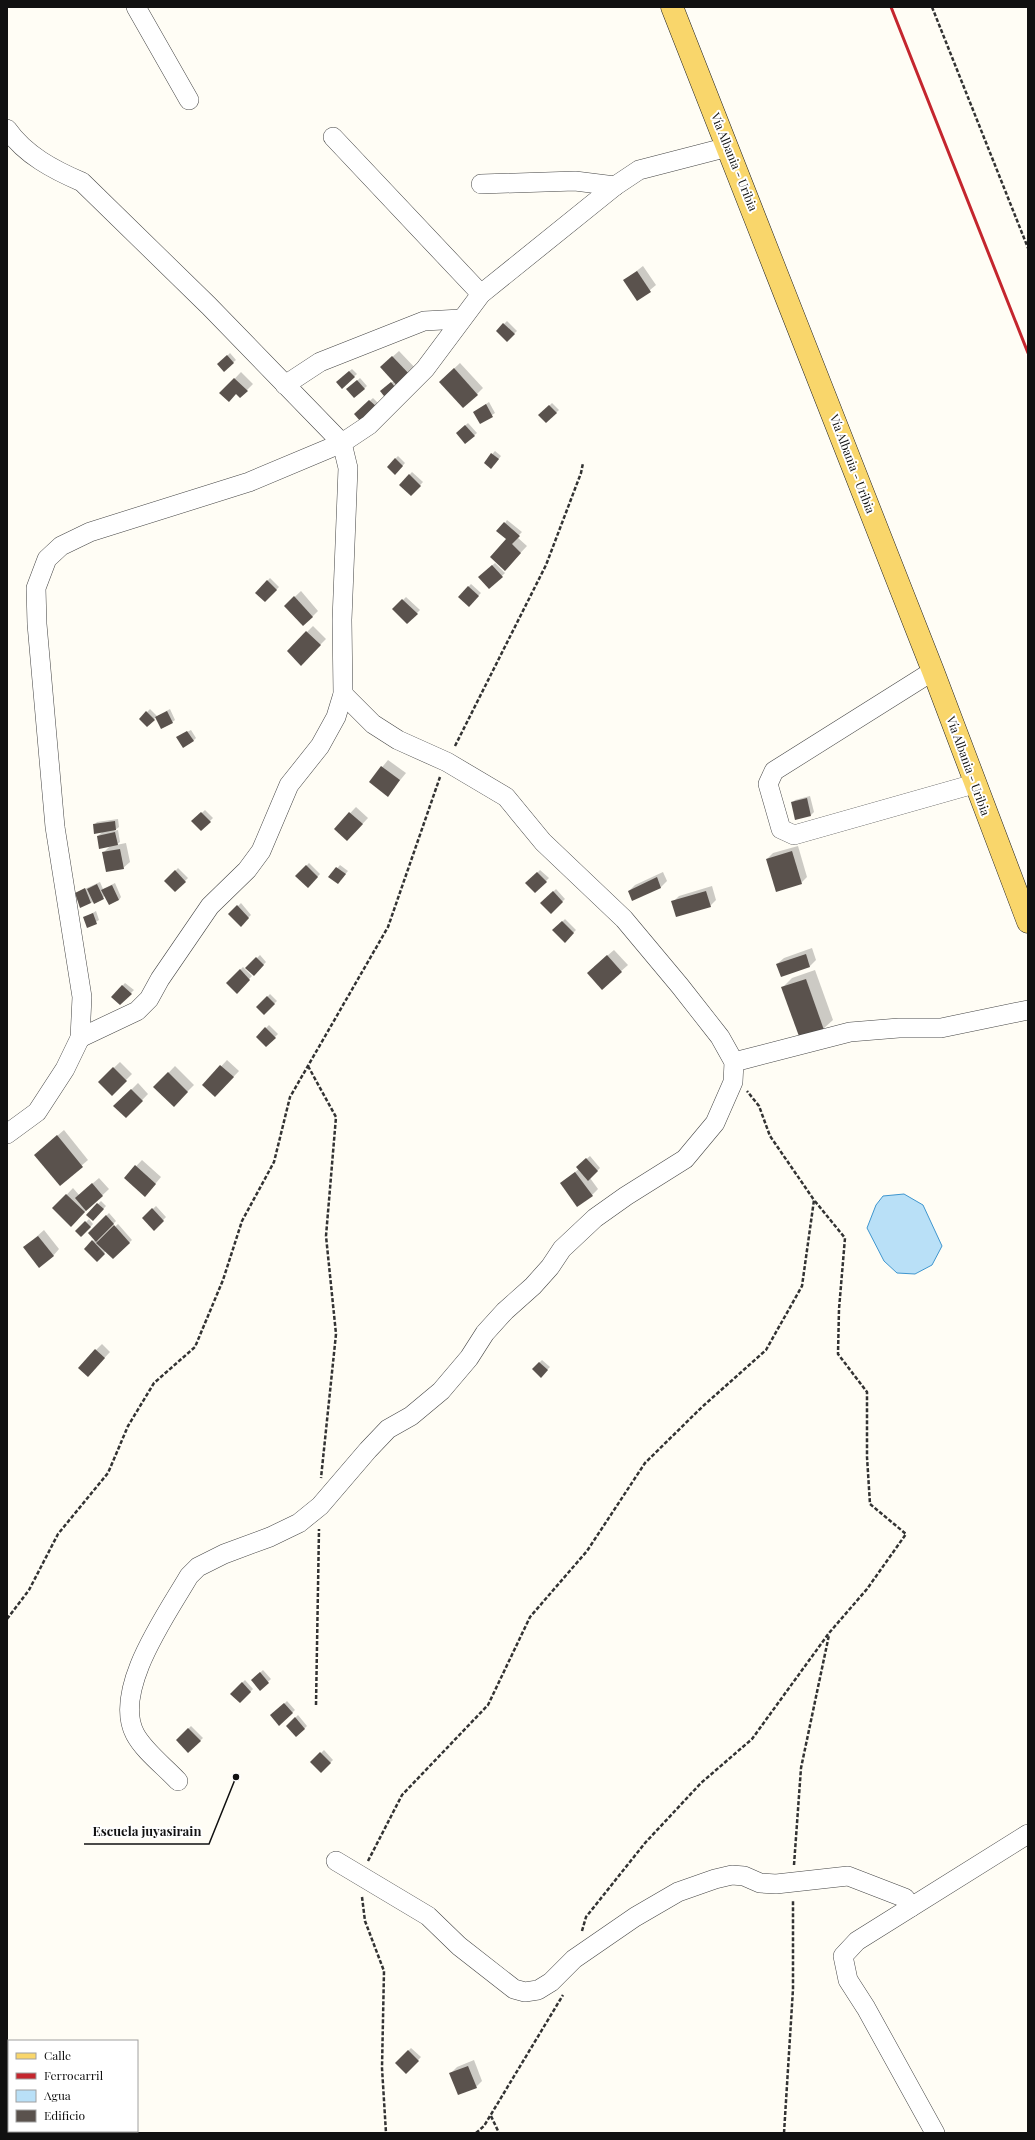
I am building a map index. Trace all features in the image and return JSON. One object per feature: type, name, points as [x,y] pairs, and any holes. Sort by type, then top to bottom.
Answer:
[{"type":"main road","name":"Vía Albania - Uribia","points":[[672,7],[933,671],[974,784],[1028,922]]},
{"type":"street","points":[[136,7],[189,100]]},
{"type":"street","points":[[8,135],[31,154],[56,170],[82,182],[209,306],[342,443],[348,468],[342,620],[343,694],[336,717],[320,746],[289,785],[261,851],[247,870],[210,906],[160,979],[150,1000],[137,1011],[80,1038]]},
{"type":"street","points":[[332,137],[481,294]]},
{"type":"street","points":[[7,1134],[37,1112],[65,1069],[80,1038],[82,997],[55,827],[37,624],[36,588],[47,559],[61,546],[90,532],[249,482],[342,443],[369,425],[425,370],[461,319],[481,294],[615,186],[639,170],[728,147]]},
{"type":"street","points":[[481,184],[575,181],[615,186]]},
{"type":"street","points":[[285,384],[320,362],[424,321],[461,319]]},
{"type":"street","points":[[933,671],[774,771],[768,784],[781,829],[794,836],[974,784]]},
{"type":"street","points":[[178,1781],[139,1741],[129,1716],[133,1684],[145,1654],[189,1576],[198,1567],[224,1554],[270,1537],[299,1523],[320,1506],[388,1429],[411,1416],[441,1391],[470,1358],[485,1333],[505,1311],[533,1286],[550,1267],[562,1249],[595,1218],[620,1200],[685,1159],[715,1123],[733,1082],[734,1062],[720,1037],[624,919],[543,842],[506,797],[448,762],[398,740],[373,724],[343,694]]},
{"type":"street","points":[[734,1062],[850,1032],[899,1028],[941,1028],[1028,1010]]},
{"type":"street","points":[[935,2133],[874,2021],[848,1980],[844,1956],[856,1941],[1028,1834]]},
{"type":"street","points":[[336,1861],[428,1916],[459,1946],[514,1989],[525,1992],[538,1990],[551,1982],[574,1959],[635,1917],[678,1892],[715,1879],[732,1875],[744,1876],[760,1883],[776,1884],[848,1876],[905,1898],[911,1907]]},
{"type":"path","points":[[932,7],[1028,248]]},
{"type":"path","points":[[7,1619],[29,1590],[58,1534],[108,1473],[128,1426],[154,1384],[195,1347],[223,1280],[242,1221],[274,1162],[290,1097],[388,927],[435,787],[483,688],[546,565],[581,473],[583,463]]},
{"type":"path","points":[[308,1065],[336,1117],[326,1236],[336,1334],[320,1506],[316,1705]]},
{"type":"path","points":[[574,1959],[586,1916],[645,1843],[701,1783],[752,1739],[829,1633],[866,1589],[906,1534],[870,1504],[867,1457],[867,1392],[838,1354],[839,1308],[845,1238],[814,1200],[770,1136],[759,1106],[750,1093],[733,1082]]},
{"type":"path","points":[[386,2133],[382,2068],[384,1971],[365,1921],[360,1875],[402,1795],[488,1705],[530,1617],[587,1551],[645,1464],[702,1407],[766,1350],[802,1286],[814,1200]]},
{"type":"path","points":[[476,2133],[484,2126],[558,2005],[564,1992]]},
{"type":"path","points":[[490,2115],[498,2133]]},
{"type":"water","points":[[904,1194],[923,1205],[942,1246],[932,1265],[915,1274],[897,1273],[884,1261],[867,1228],[876,1205],[883,1196]]},
{"type":"building","points":[[637,271],[651,292],[637,301],[623,280]]},
{"type":"building","points":[[503,323],[515,334],[507,342],[496,331]]},
{"type":"building","points":[[227,355],[234,363],[224,372],[217,364]]},
{"type":"building","points":[[392,356],[413,378],[400,389],[380,367]]},
{"type":"building","points":[[454,368],[478,395],[463,408],[439,382]]},
{"type":"building","points":[[349,371],[355,377],[342,389],[336,382]]},
{"type":"building","points":[[234,378],[248,391],[240,398],[236,394],[229,402],[219,393]]},
{"type":"building","points":[[357,380],[365,389],[354,398],[346,389]]},
{"type":"building","points":[[391,382],[399,392],[388,401],[380,391]]},
{"type":"building","points":[[369,400],[377,407],[361,422],[354,414]]},
{"type":"building","points":[[486,404],[493,417],[480,424],[473,412]]},
{"type":"building","points":[[549,405],[557,413],[546,423],[538,415]]},
{"type":"building","points":[[465,425],[475,436],[465,444],[456,433]]},
{"type":"building","points":[[491,453],[499,459],[491,469],[484,463]]},
{"type":"building","points":[[395,458],[403,466],[395,475],[387,467]]},
{"type":"building","points":[[409,474],[421,486],[411,496],[399,485]]},
{"type":"building","points":[[504,522],[520,536],[512,544],[521,553],[505,571],[490,557],[506,539],[496,531]]},
{"type":"building","points":[[492,565],[503,577],[489,589],[478,577]]},
{"type":"building","points":[[267,580],[277,590],[265,602],[255,593]]},
{"type":"building","points":[[468,586],[479,596],[469,607],[458,597]]},
{"type":"building","points":[[294,596],[313,617],[303,626],[284,606]]},
{"type":"building","points":[[402,599],[418,614],[407,624],[392,609]]},
{"type":"building","points":[[306,631],[321,645],[301,666],[287,651]]},
{"type":"building","points":[[146,711],[155,720],[147,727],[139,719]]},
{"type":"building","points":[[167,711],[173,723],[161,729],[155,717]]},
{"type":"building","points":[[187,731],[194,741],[183,748],[176,737]]},
{"type":"building","points":[[381,766],[400,780],[388,797],[369,782]]},
{"type":"building","points":[[807,798],[811,816],[795,820],[791,802]]},
{"type":"building","points":[[201,812],[211,822],[201,831],[191,821]]},
{"type":"building","points":[[349,812],[363,824],[347,841],[334,829]]},
{"type":"building","points":[[115,821],[116,830],[94,834],[93,824]]},
{"type":"building","points":[[115,832],[118,845],[99,849],[97,836]]},
{"type":"building","points":[[120,849],[124,869],[106,872],[102,852]]},
{"type":"building","points":[[792,851],[802,884],[776,892],[766,859]]},
{"type":"building","points":[[306,865],[318,877],[308,888],[295,876]]},
{"type":"building","points":[[336,867],[346,874],[338,884],[328,877]]},
{"type":"building","points":[[175,870],[186,882],[175,892],[164,881]]},
{"type":"building","points":[[537,872],[547,882],[535,893],[525,883]]},
{"type":"building","points":[[657,877],[661,888],[632,901],[628,891]]},
{"type":"building","points":[[97,884],[104,899],[94,904],[87,889]]},
{"type":"building","points":[[112,885],[119,900],[109,905],[101,890]]},
{"type":"building","points":[[85,888],[91,903],[80,908],[75,893]]},
{"type":"building","points":[[553,891],[563,902],[551,914],[540,903]]},
{"type":"building","points":[[706,891],[711,907],[676,917],[671,901]]},
{"type":"building","points":[[237,905],[249,918],[241,927],[228,914]]},
{"type":"building","points":[[93,913],[97,924],[87,928],[83,917]]},
{"type":"building","points":[[562,921],[574,933],[565,943],[552,930]]},
{"type":"building","points":[[806,954],[810,967],[781,977],[776,964]]},
{"type":"building","points":[[607,955],[622,972],[602,990],[587,973]]},
{"type":"building","points":[[256,957],[264,965],[254,976],[245,968]]},
{"type":"building","points":[[240,969],[250,980],[237,994],[226,983]]},
{"type":"building","points":[[806,979],[824,1030],[800,1039],[781,987]]},
{"type":"building","points":[[122,985],[132,994],[120,1005],[111,997]]},
{"type":"building","points":[[267,996],[275,1004],[264,1015],[256,1007]]},
{"type":"building","points":[[265,1027],[276,1038],[266,1047],[256,1037]]},
{"type":"building","points":[[220,1065],[234,1077],[215,1097],[202,1085]]},
{"type":"building","points":[[113,1067],[127,1081],[112,1096],[98,1082]]},
{"type":"building","points":[[168,1072],[188,1092],[174,1107],[153,1087]]},
{"type":"building","points":[[131,1089],[143,1101],[126,1118],[113,1106]]},
{"type":"building","points":[[57,1135],[83,1167],[60,1186],[34,1155]]},
{"type":"building","points":[[586,1158],[598,1171],[588,1181],[576,1167]]},
{"type":"building","points":[[135,1165],[156,1184],[145,1197],[124,1178]]},
{"type":"building","points":[[575,1172],[593,1196],[577,1207],[560,1183]]},
{"type":"building","points":[[92,1183],[103,1196],[86,1211],[75,1198]]},
{"type":"building","points":[[66,1194],[85,1212],[71,1227],[52,1208]]},
{"type":"building","points":[[97,1203],[104,1209],[93,1221],[86,1215]]},
{"type":"building","points":[[152,1208],[164,1221],[154,1231],[142,1218]]},
{"type":"building","points":[[106,1215],[114,1224],[96,1242],[88,1233]]},
{"type":"building","points":[[85,1221],[91,1227],[81,1237],[75,1231]]},
{"type":"building","points":[[114,1225],[130,1243],[113,1259],[96,1243]]},
{"type":"building","points":[[38,1236],[54,1256],[39,1268],[23,1247]]},
{"type":"building","points":[[92,1240],[105,1254],[97,1262],[84,1249]]},
{"type":"building","points":[[95,1349],[105,1358],[88,1377],[78,1368]]},
{"type":"building","points":[[539,1362],[548,1370],[541,1378],[532,1369]]},
{"type":"building","points":[[260,1672],[269,1683],[260,1691],[251,1680]]},
{"type":"building","points":[[242,1682],[251,1692],[240,1703],[230,1694]]},
{"type":"building","points":[[284,1703],[293,1713],[279,1726],[270,1715]]},
{"type":"building","points":[[295,1717],[305,1729],[296,1737],[286,1726]]},
{"type":"building","points":[[188,1728],[201,1741],[188,1753],[176,1740]]},
{"type":"building","points":[[320,1752],[331,1763],[321,1773],[310,1762]]},
{"type":"building","points":[[408,2050],[419,2061],[406,2074],[395,2063]]},
{"type":"building","points":[[468,2066],[477,2088],[458,2095],[449,2073]]},
{"type":"railway","points":[[891,7],[1028,353]]},
{"type":"place","name":"Escuela juyasirain","points":[[236,1777]]}]
